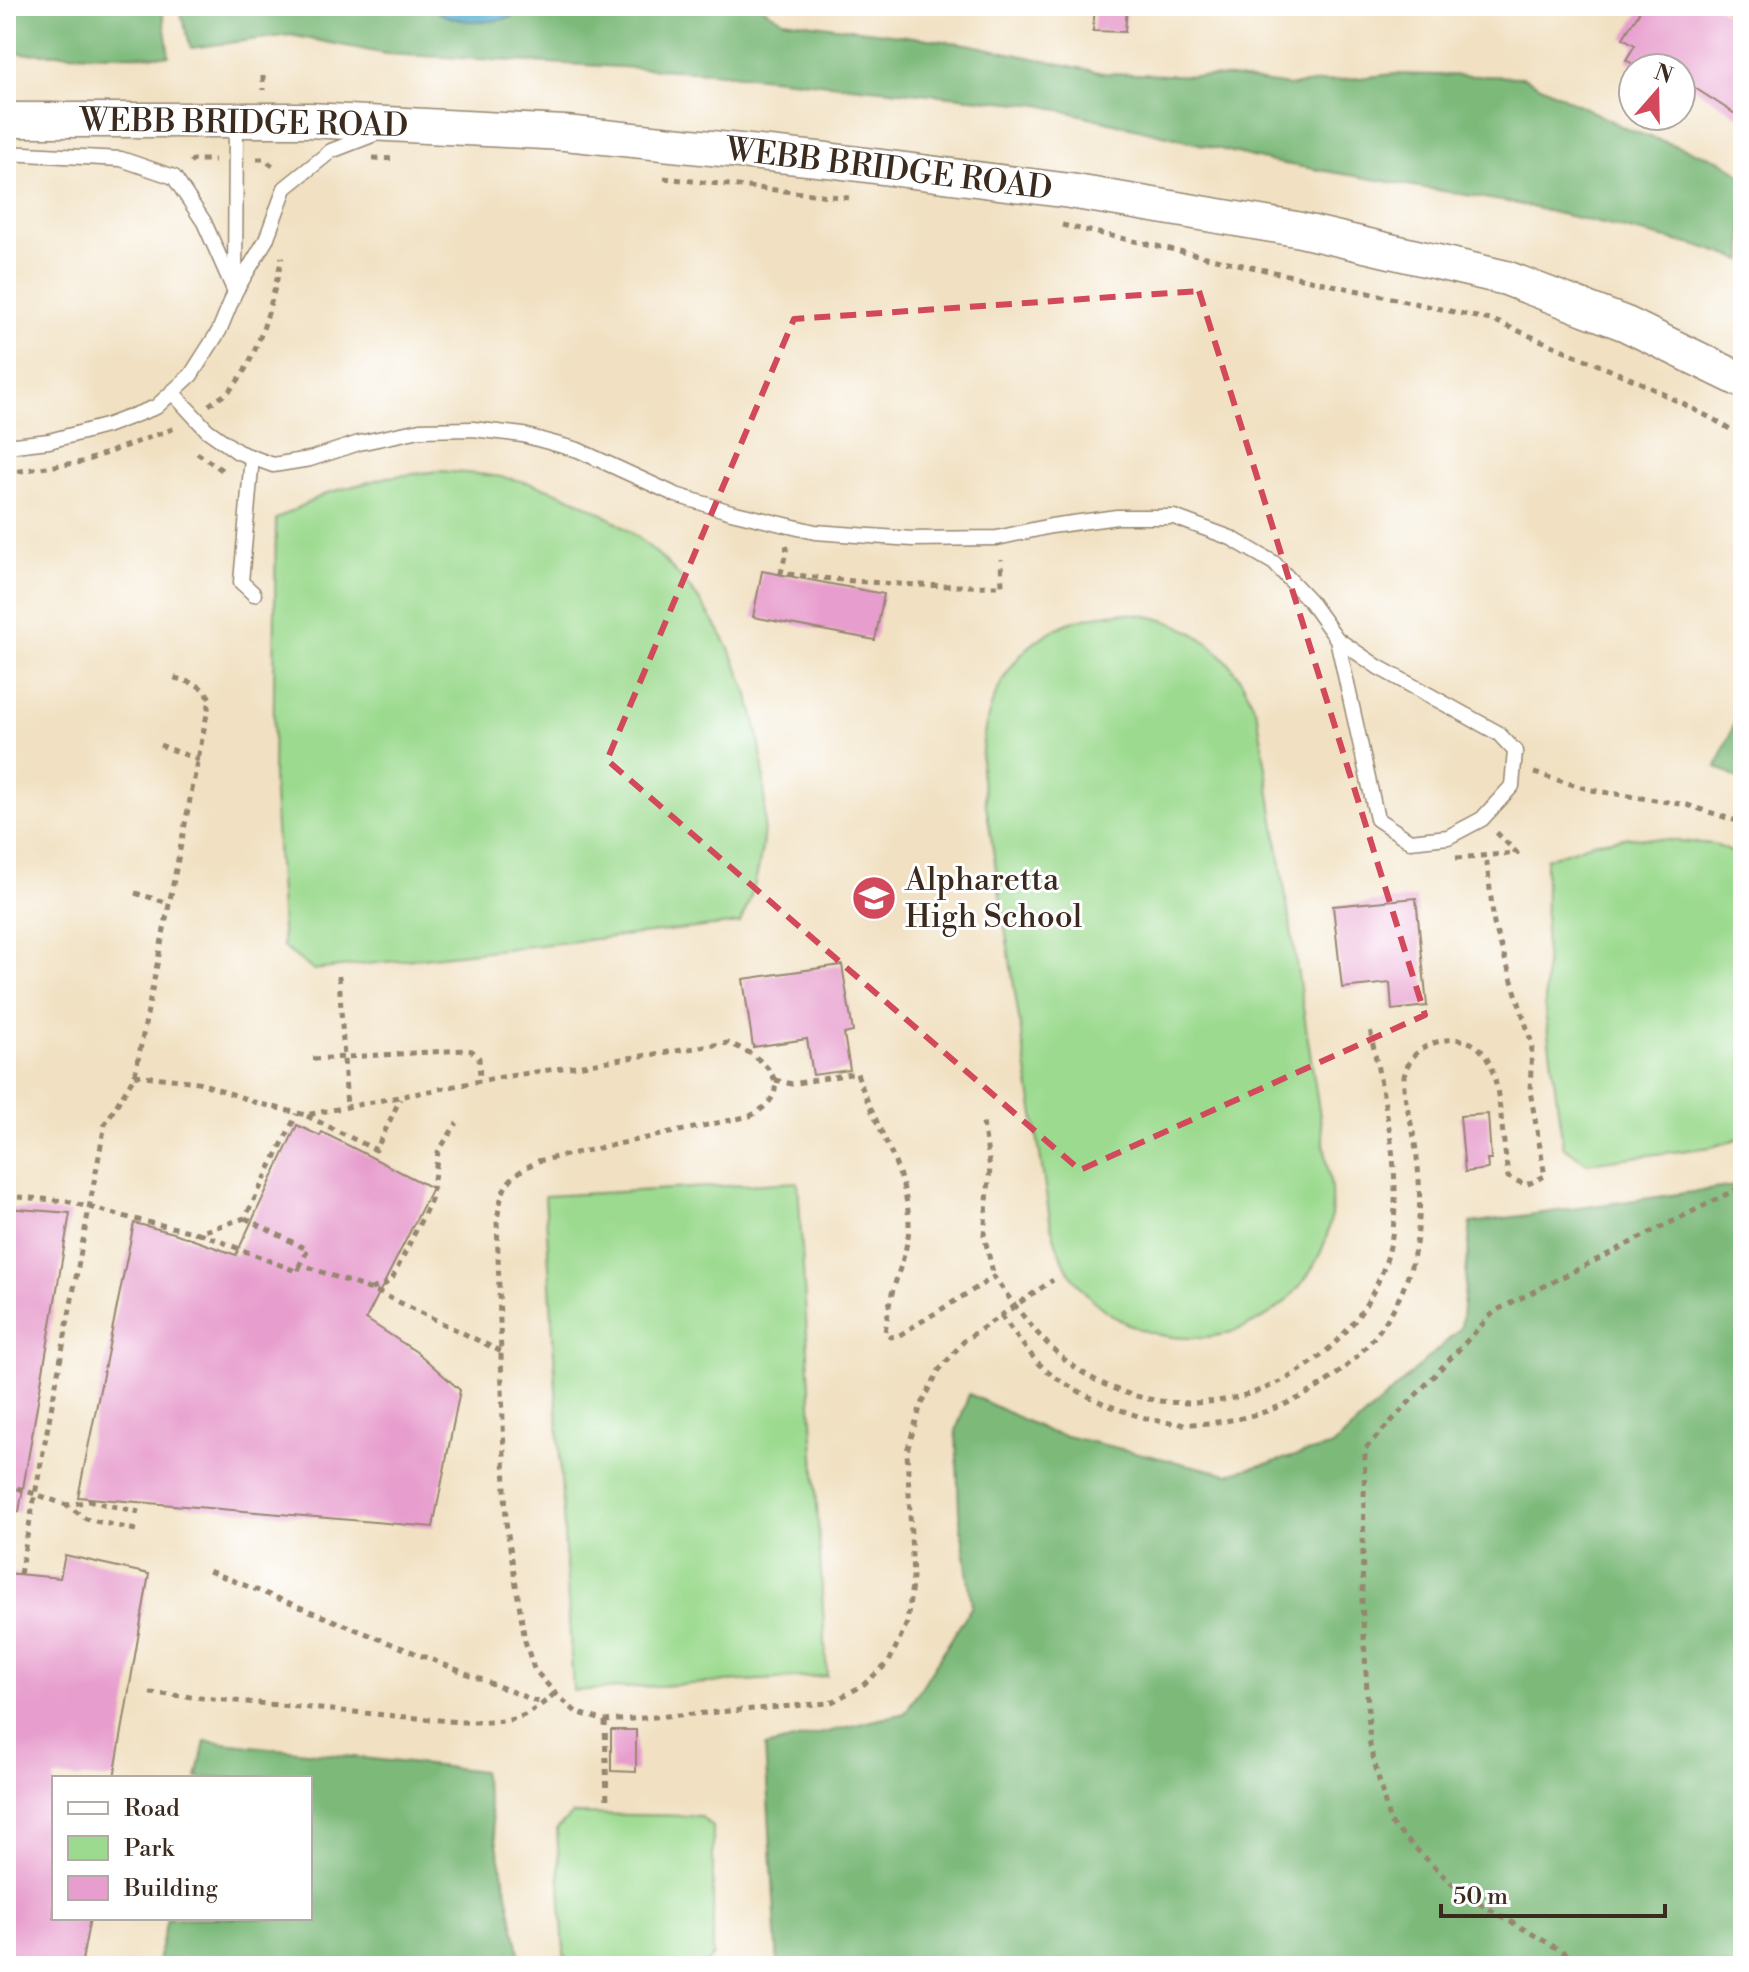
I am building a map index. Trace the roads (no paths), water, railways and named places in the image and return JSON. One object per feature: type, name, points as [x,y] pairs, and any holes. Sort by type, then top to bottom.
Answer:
[{"type":"street","name":"WEBB BRIDGE ROAD","points":[[6,120],[236,119],[565,133],[827,160],[1070,191],[1296,229],[1506,278],[1626,324],[1743,381]]},
{"type":"lane","points":[[235,292],[236,119]]},
{"type":"lane","points":[[6,446],[49,441],[106,426],[156,407],[191,375],[219,331],[235,292],[266,240],[285,188],[331,151],[400,124]]},
{"type":"lane","points":[[6,153],[121,159],[174,177],[204,222],[235,292]]},
{"type":"lane","points":[[172,392],[207,430],[238,452],[273,465],[310,459],[359,443],[420,430],[473,429],[523,435],[578,450],[676,495],[815,532],[912,539],[997,538],[1051,526],[1117,517],[1174,517],[1231,538],[1274,563],[1309,600],[1337,639],[1378,667],[1498,733],[1515,751],[1512,786],[1482,819],[1448,837],[1410,841],[1377,819],[1337,639]]},
{"type":"lane","points":[[252,457],[241,582],[254,594]]},
{"type":"water","points":[[430,6],[516,6],[511,17],[480,22],[447,16]]},
{"type":"place","name":"Alpharetta High School","points":[[874,898]]}]
